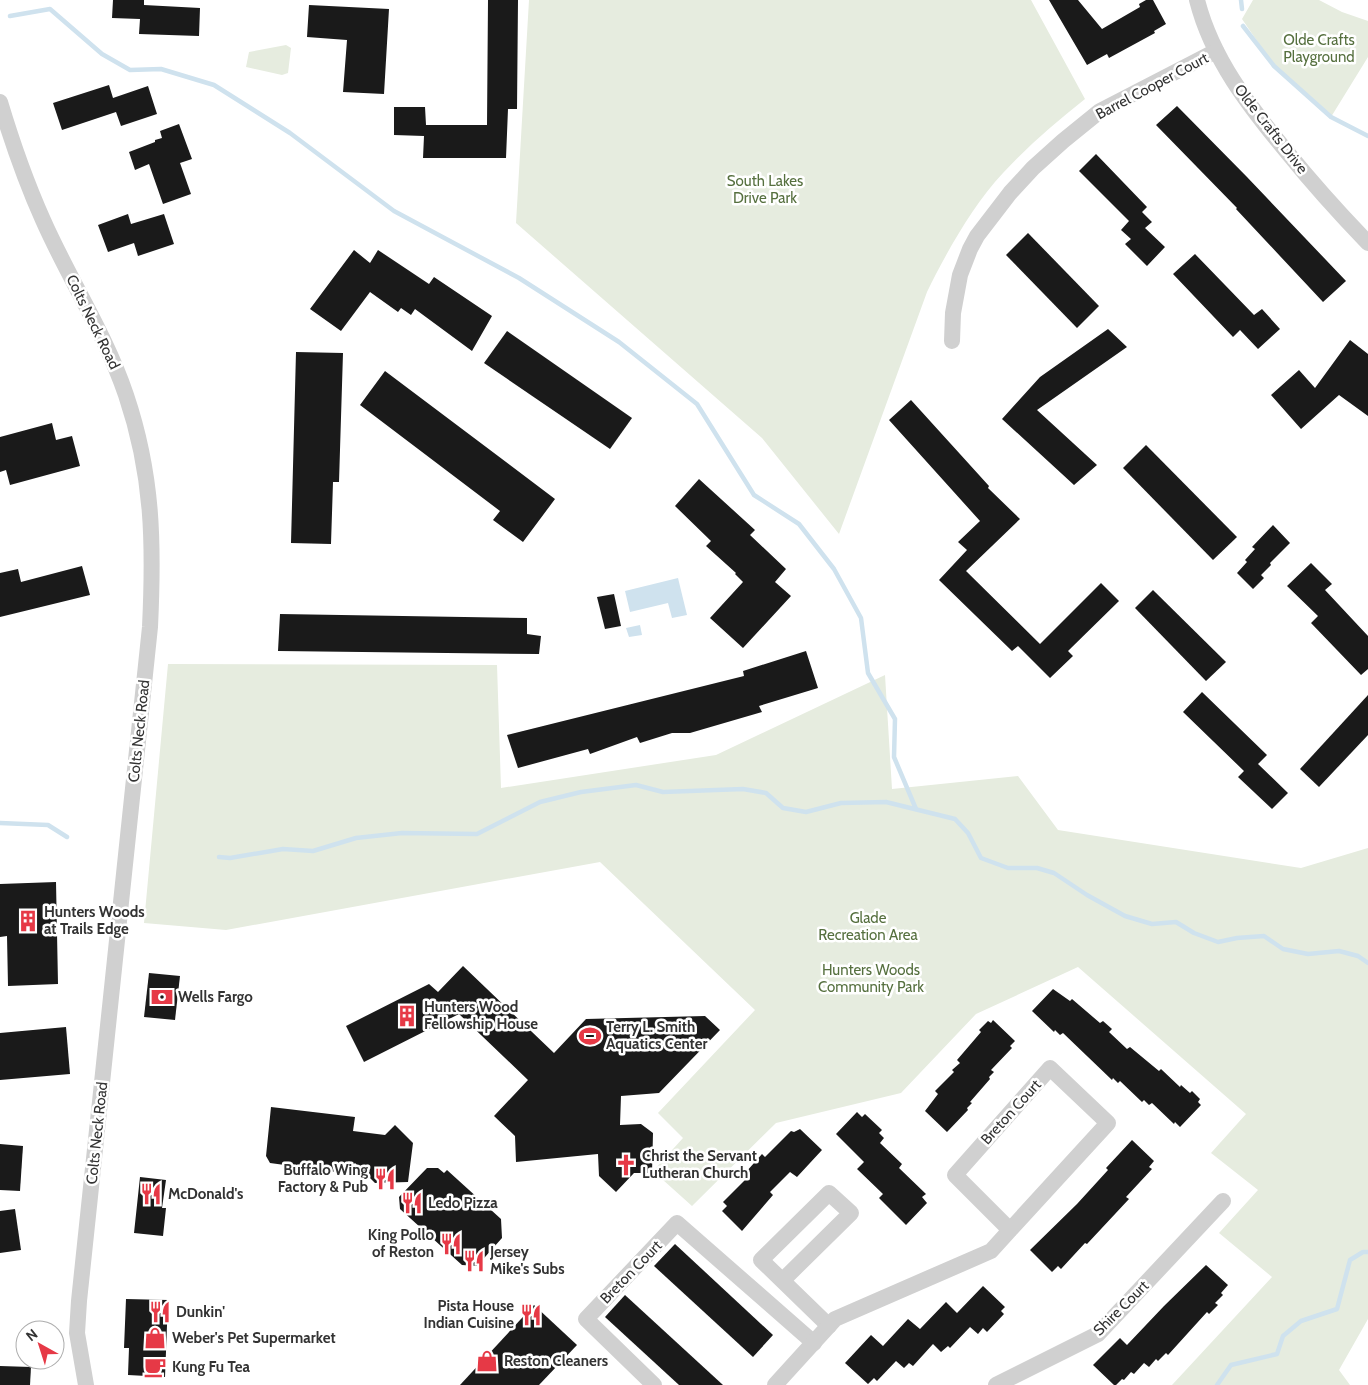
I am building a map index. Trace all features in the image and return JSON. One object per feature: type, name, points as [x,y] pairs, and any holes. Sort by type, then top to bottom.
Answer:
[{"type":"street","name":"Olde Crafts Drive","points":[[1197,0],[1216,51],[1240,92],[1322,193],[1368,243]]},
{"type":"street","name":"Barrel Cooper Court","points":[[952,341],[956,288],[968,254],[977,236],[1019,183],[1063,141],[1100,111],[1216,51]]},
{"type":"street","name":"Colts Neck Road","points":[[0,102],[16,153],[43,220],[104,341],[126,394],[142,454],[151,515],[153,576],[150,627],[79,1300],[77,1333],[86,1385]]},
{"type":"street","name":"Breton Court","points":[[775,1385],[836,1319],[991,1251],[1108,1123],[1050,1068],[955,1175],[1010,1230]]},
{"type":"street","points":[[782,1280],[851,1213],[829,1193],[761,1260],[829,1326]]},
{"type":"street","name":"Shire Court","points":[[996,1385],[1098,1334],[1223,1201]]},
{"type":"street","name":"Breton Court","points":[[654,1385],[586,1319],[678,1223],[814,1343]]},
{"type":"green space","name":"South Lakes Drive Park","points":[[529,0],[1031,0],[1085,99],[1042,134],[1003,173],[971,214],[951,246],[927,292],[839,534],[762,438],[516,223]]},
{"type":"green space","name":"Olde Crafts Playground","points":[[1253,0],[1319,0],[1342,12],[1368,21],[1368,57],[1331,117],[1274,66],[1242,19]]},
{"type":"green space","points":[[286,45],[291,48],[288,73],[282,75],[246,67],[249,52]]},
{"type":"green space","name":"Glade Recreation Area","points":[[168,664],[497,665],[501,788],[716,755],[885,675],[892,789],[1018,776],[1058,830],[1301,868],[1368,848],[1368,1319],[1339,1370],[1350,1385],[1172,1385],[1272,1277],[1219,1233],[1258,1190],[1211,1153],[1246,1114],[1078,967],[976,1014],[901,1093],[776,1123],[692,1206],[653,1171],[683,1138],[658,1113],[755,1010],[600,862],[226,930],[144,923]]},
{"type":"water","points":[[678,578],[687,615],[672,618],[668,603],[630,612],[625,591]]},
{"type":"water","points":[[640,625],[642,635],[629,637],[626,628]]},
{"type":"building","points":[[113,0],[144,0],[144,5],[200,8],[199,36],[139,34],[140,19],[112,18]]},
{"type":"building","points":[[488,0],[518,0],[517,109],[508,109],[506,158],[423,158],[424,136],[394,135],[394,107],[425,107],[426,125],[487,125]]},
{"type":"building","points":[[1049,0],[1078,0],[1102,29],[1140,7],[1139,4],[1146,0],[1153,0],[1166,24],[1154,31],[1155,33],[1109,58],[1107,54],[1087,65]]},
{"type":"building","points":[[309,5],[389,9],[384,94],[343,92],[347,40],[307,37]]},
{"type":"building","points":[[109,85],[113,98],[148,86],[157,114],[121,126],[116,112],[62,130],[53,103]]},
{"type":"building","points":[[1177,106],[1346,281],[1323,302],[1237,208],[1156,125]]},
{"type":"building","points":[[179,124],[192,159],[180,163],[191,194],[163,204],[149,164],[135,170],[129,152],[155,142],[155,140],[162,138],[160,131]]},
{"type":"building","points":[[1096,154],[1147,207],[1142,212],[1152,222],[1145,228],[1165,247],[1147,266],[1125,244],[1131,239],[1121,230],[1129,221],[1079,171]]},
{"type":"building","points":[[128,214],[131,224],[164,214],[174,244],[138,256],[134,243],[108,252],[98,225]]},
{"type":"building","points":[[1028,233],[1099,306],[1077,328],[1006,255]]},
{"type":"building","points":[[354,250],[370,263],[378,250],[429,284],[434,277],[492,316],[472,351],[415,309],[411,315],[401,308],[398,312],[370,292],[341,331],[310,309]]},
{"type":"building","points":[[1195,254],[1254,315],[1262,309],[1280,329],[1258,349],[1240,330],[1233,337],[1173,274]]},
{"type":"building","points":[[1108,329],[1127,347],[1037,410],[1097,465],[1074,485],[1002,419],[1040,377]]},
{"type":"building","points":[[507,331],[632,418],[610,449],[484,363]]},
{"type":"building","points":[[1350,340],[1368,354],[1368,416],[1339,395],[1301,429],[1271,395],[1299,370],[1315,388]]},
{"type":"building","points":[[296,352],[343,353],[339,482],[333,482],[331,544],[291,543]]},
{"type":"building","points":[[385,371],[555,499],[523,542],[493,520],[500,511],[360,405]]},
{"type":"building","points":[[911,400],[989,486],[988,488],[1020,519],[966,571],[1040,644],[1101,583],[1119,601],[1068,651],[1073,656],[1050,678],[1018,646],[1012,651],[939,580],[967,550],[958,542],[980,521],[889,420]]},
{"type":"building","points":[[52,423],[56,440],[72,436],[80,466],[10,485],[6,470],[0,472],[0,437]]},
{"type":"building","points":[[1146,445],[1237,537],[1213,560],[1123,468]]},
{"type":"building","points":[[699,479],[755,530],[750,535],[786,569],[775,582],[791,596],[743,648],[710,618],[743,582],[736,573],[706,546],[711,541],[675,506]]},
{"type":"building","points":[[1273,525],[1290,543],[1270,563],[1271,565],[1261,575],[1264,578],[1253,589],[1237,573],[1255,549],[1252,547]]},
{"type":"building","points":[[1311,563],[1332,584],[1325,590],[1368,636],[1368,669],[1361,675],[1311,623],[1318,616],[1287,586]]},
{"type":"building","points":[[82,566],[90,595],[0,617],[0,573],[18,569],[21,582]]},
{"type":"building","points":[[1153,590],[1226,662],[1206,681],[1135,608]]},
{"type":"building","points":[[614,594],[621,626],[605,629],[597,597]]},
{"type":"building","points":[[280,614],[527,618],[527,634],[541,636],[539,654],[278,651]]},
{"type":"building","points":[[806,651],[818,688],[759,706],[762,712],[690,733],[672,733],[640,743],[637,737],[590,754],[588,749],[518,768],[507,735],[744,676],[743,671]]},
{"type":"building","points":[[1202,692],[1267,755],[1258,764],[1288,793],[1272,809],[1238,777],[1244,771],[1183,712]]},
{"type":"building","points":[[1368,695],[1368,735],[1319,787],[1300,769]]},
{"type":"building","name":"Hunters Woods at Trails Edge","points":[[56,882],[58,984],[8,986],[7,936],[0,937],[0,884]]},
{"type":"building","points":[[463,966],[554,1053],[586,1019],[705,1016],[720,1030],[659,1093],[621,1096],[620,1125],[641,1124],[653,1133],[652,1173],[634,1173],[616,1192],[599,1176],[598,1154],[516,1162],[515,1136],[494,1116],[528,1080],[459,1014],[364,1062],[346,1026],[429,984],[438,992]]},
{"type":"building","name":"Wells Fargo","points":[[149,973],[180,976],[175,1020],[144,1017]]},
{"type":"building","points":[[1053,989],[1070,1001],[1072,999],[1100,1023],[1103,1021],[1112,1029],[1109,1032],[1127,1049],[1130,1047],[1159,1071],[1161,1069],[1180,1087],[1181,1085],[1190,1093],[1192,1091],[1200,1099],[1198,1102],[1201,1105],[1180,1127],[1175,1122],[1174,1124],[1152,1103],[1149,1105],[1144,1100],[1142,1102],[1120,1081],[1118,1083],[1113,1078],[1112,1080],[1063,1033],[1060,1035],[1055,1030],[1054,1032],[1032,1011]]},
{"type":"building","points":[[993,1020],[1015,1041],[1010,1046],[1012,1048],[991,1070],[994,1072],[989,1077],[990,1079],[970,1102],[972,1103],[967,1108],[968,1110],[947,1132],[925,1111],[938,1094],[935,1091],[954,1072],[952,1070],[960,1063],[957,1060],[981,1032],[979,1030],[988,1021],[991,1023]]},
{"type":"building","points":[[66,1027],[70,1074],[0,1080],[0,1033]]},
{"type":"building","points":[[271,1107],[355,1117],[353,1131],[385,1135],[395,1125],[413,1143],[408,1182],[375,1183],[355,1163],[344,1173],[270,1163],[266,1156]]},
{"type":"building","points":[[857,1112],[862,1117],[865,1114],[882,1130],[879,1133],[884,1138],[880,1143],[902,1164],[899,1168],[926,1194],[922,1197],[927,1203],[906,1225],[879,1198],[883,1194],[857,1169],[864,1162],[836,1134]]},
{"type":"building","points":[[800,1129],[822,1150],[797,1177],[790,1172],[770,1192],[773,1195],[742,1231],[722,1211],[727,1206],[723,1202],[749,1176],[746,1172],[762,1154],[765,1157],[791,1131],[794,1132]]},
{"type":"building","points":[[1132,1140],[1154,1161],[1149,1167],[1152,1169],[1126,1197],[1129,1199],[1087,1244],[1085,1243],[1061,1269],[1058,1266],[1052,1272],[1030,1250],[1077,1204]]},
{"type":"building","points":[[0,1144],[23,1146],[20,1191],[0,1190]]},
{"type":"building","points":[[427,1168],[438,1168],[444,1173],[447,1170],[501,1219],[502,1238],[477,1266],[462,1265],[400,1209],[399,1197]]},
{"type":"building","name":"McDonald's","points":[[140,1177],[166,1180],[162,1208],[166,1208],[163,1236],[134,1233]]},
{"type":"building","points":[[15,1209],[21,1250],[0,1253],[0,1211]]},
{"type":"building","points":[[675,1244],[773,1335],[753,1357],[654,1266]]},
{"type":"building","points":[[1206,1265],[1228,1285],[1221,1293],[1223,1295],[1215,1303],[1218,1305],[1209,1314],[1207,1312],[1168,1355],[1166,1353],[1158,1361],[1156,1359],[1149,1367],[1144,1363],[1134,1374],[1131,1372],[1124,1380],[1122,1379],[1114,1385],[1093,1365],[1120,1338],[1127,1345]]},
{"type":"building","points":[[983,1286],[1005,1307],[1001,1311],[1004,1314],[987,1332],[983,1328],[978,1334],[970,1327],[950,1348],[948,1346],[941,1352],[933,1344],[913,1366],[909,1363],[904,1368],[896,1361],[877,1381],[874,1378],[868,1384],[845,1363],[871,1335],[883,1346],[908,1319],[920,1329],[946,1302],[957,1313]]},
{"type":"building","points":[[625,1295],[723,1385],[679,1385],[605,1317]]},
{"type":"building","points":[[126,1299],[168,1300],[165,1377],[128,1375],[129,1348],[124,1348]]},
{"type":"building","points":[[534,1305],[577,1345],[539,1385],[460,1385]]},
{"type":"building","points":[[0,1366],[15,1366],[15,1370],[31,1370],[30,1385],[0,1385]]},
{"type":"waterway","points":[[1241,0],[1242,9]]},
{"type":"waterway","points":[[10,16],[50,9],[102,54],[130,70],[161,69],[214,85],[290,133],[394,211],[519,278],[619,342],[697,404],[754,495],[799,524],[834,569],[861,618],[868,673],[895,719],[894,757],[916,809]]},
{"type":"waterway","points":[[1243,26],[1274,66],[1331,117],[1368,136]]},
{"type":"waterway","points":[[219,857],[230,858],[283,849],[313,851],[356,838],[402,833],[477,834],[540,802],[581,792],[636,785],[663,792],[743,789],[766,793],[783,808],[806,812],[841,803],[886,802],[955,819],[968,833],[981,858],[1008,868],[1037,868],[1054,873],[1087,895],[1125,916],[1152,924],[1176,922],[1194,933],[1218,942],[1237,938],[1264,936],[1283,949],[1308,954],[1339,951],[1358,956],[1368,963]]},
{"type":"waterway","points":[[0,823],[48,825],[67,837]]},
{"type":"waterway","points":[[1217,1385],[1231,1365],[1277,1354],[1283,1336],[1301,1321],[1337,1309],[1350,1260],[1363,1252],[1368,1252]]},
{"type":"place","name":"Hunters Woods at Trails Edge","points":[[28,921]]},
{"type":"place","name":"Wells Fargo","points":[[162,997]]},
{"type":"place","name":"Hunters Wood Fellowship House","points":[[407,1016]]},
{"type":"place","name":"Terry L. Smith Aquatics Center","points":[[590,1036]]},
{"type":"place","name":"Christ the Servant Lutheran Church","points":[[626,1165]]},
{"type":"place","name":"Buffalo Wing Factory & Pub","points":[[385,1179]]},
{"type":"place","name":"McDonald's","points":[[151,1194]]},
{"type":"place","name":"Ledo Pizza","points":[[412,1203]]},
{"type":"place","name":"King Pollo of Reston","points":[[451,1244]]},
{"type":"place","name":"Jersey Mike's Subs","points":[[474,1261]]},
{"type":"place","name":"Dunkin'","points":[[160,1312]]},
{"type":"place","name":"Pista House Indian Cuisine","points":[[531,1315]]},
{"type":"place","name":"Weber's Pet Supermarket","points":[[155,1338]]},
{"type":"place","name":"Reston Cleaners","points":[[487,1361]]},
{"type":"place","name":"Kung Fu Tea","points":[[155,1367]]},
{"type":"park label","name":"Hunters Woods Community Park","points":[[871,978]]}]
